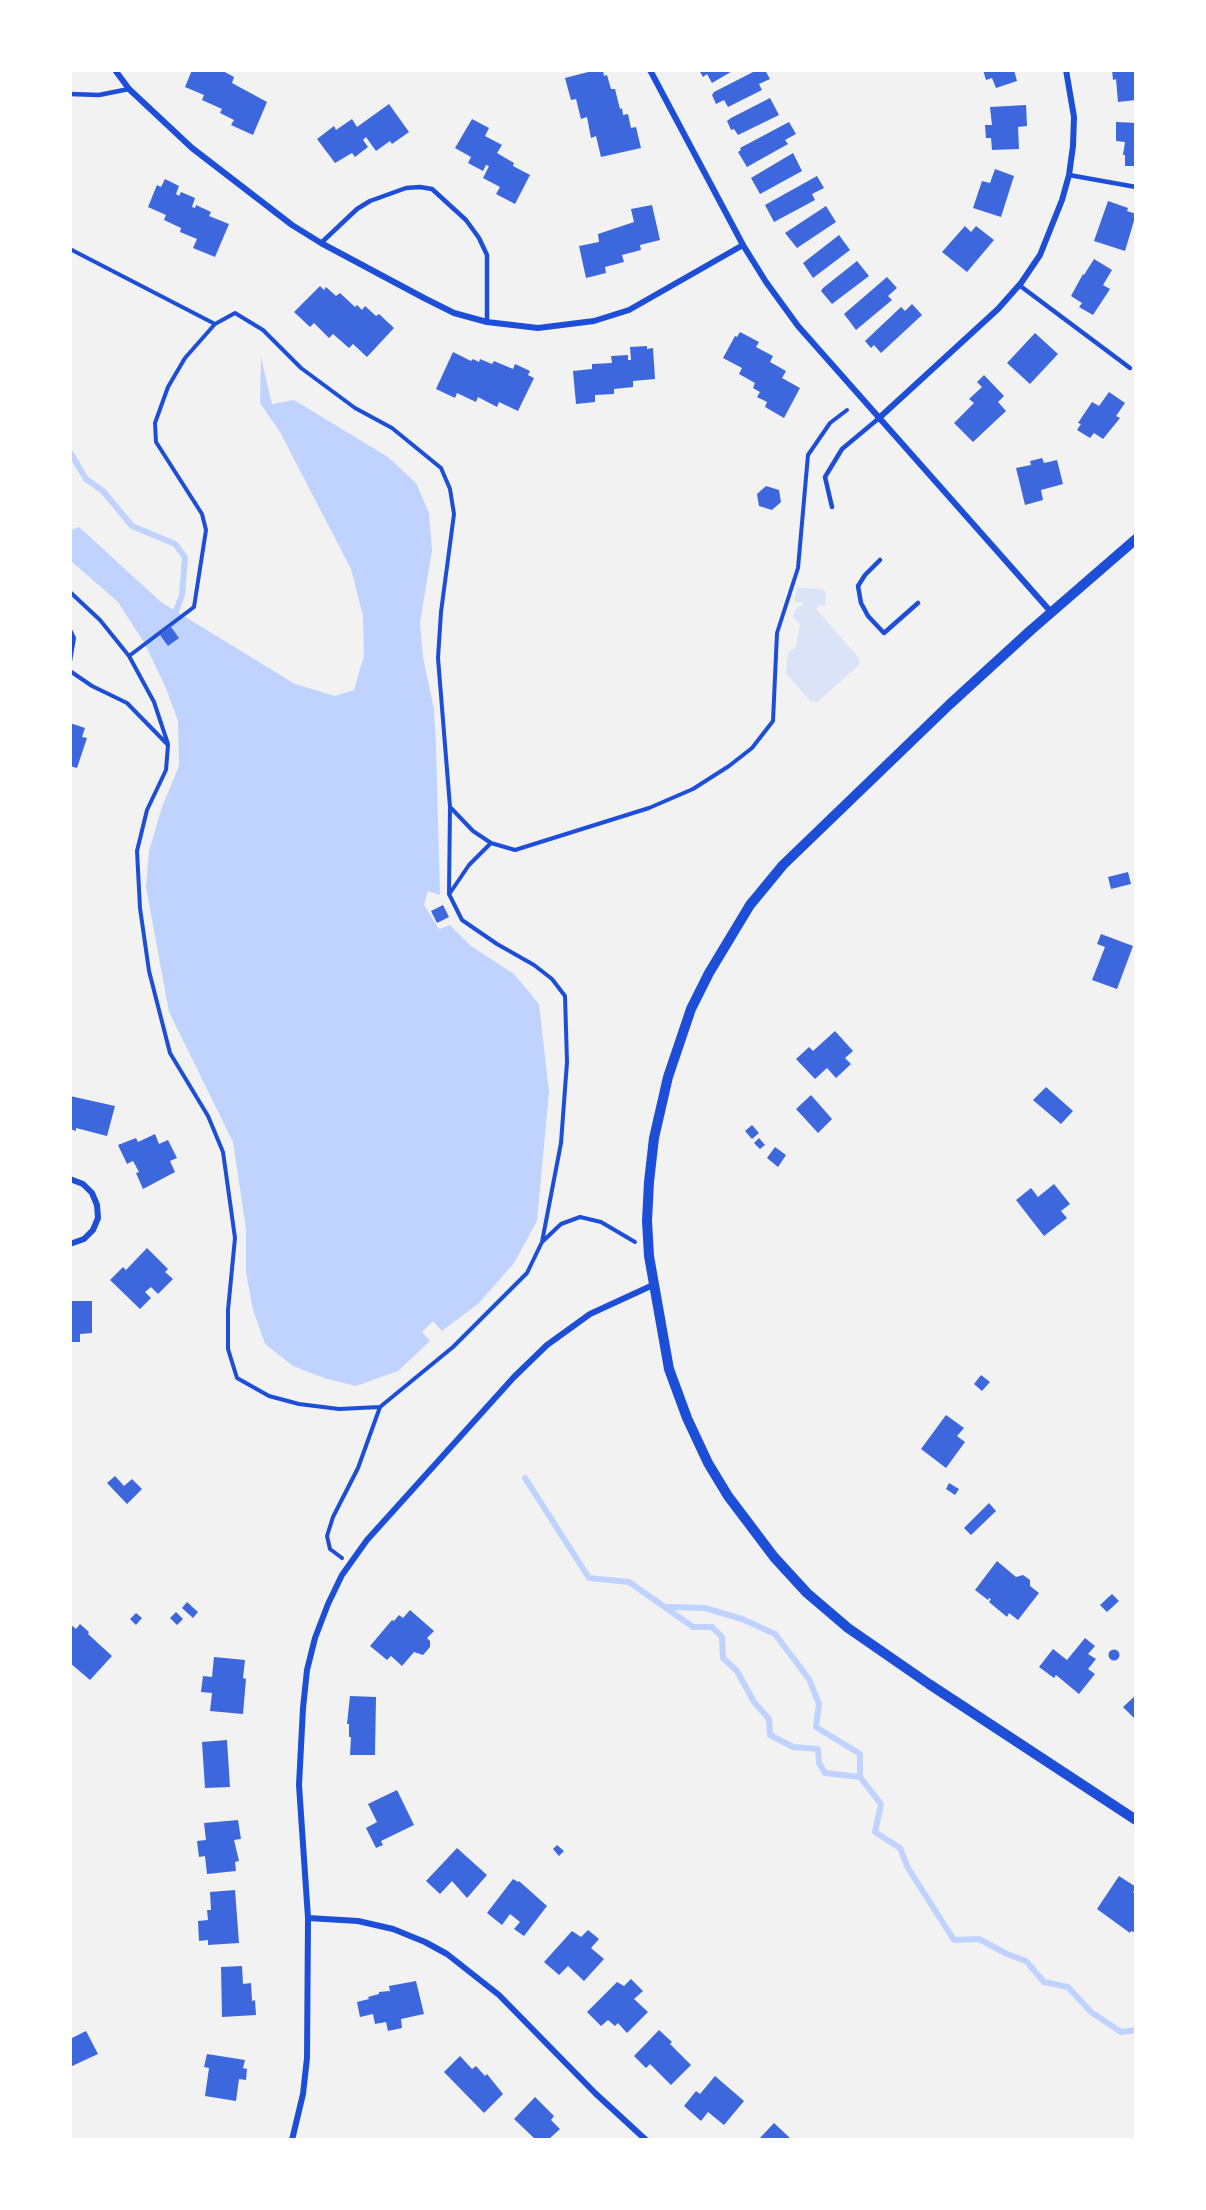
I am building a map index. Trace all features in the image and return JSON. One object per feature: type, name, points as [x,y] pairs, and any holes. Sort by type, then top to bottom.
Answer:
[{"type":"street","points":[[115,70],[129,89],[207,161],[292,225],[321,243],[444,308],[487,322],[538,327],[594,321],[629,310],[743,245]]},
{"type":"street","points":[[650,70],[743,245],[798,326],[1051,612]]},
{"type":"street","points":[[878,419],[998,309],[1032,268],[1047,242],[1069,175],[1074,117],[1066,70]]},
{"type":"street","points":[[1136,539],[950,704],[783,865],[750,905],[729,937],[691,1009],[668,1077],[654,1138],[649,1182],[648,1250],[669,1369],[687,1418],[708,1463],[728,1496],[774,1557],[807,1593],[848,1628],[1136,1820]]},
{"type":"street","points":[[70,1179],[83,1184],[92,1193],[98,1205],[98,1218],[93,1230],[84,1239],[70,1244]]},
{"type":"street","points":[[291,2139],[303,2094],[307,2058],[308,1918],[299,1785],[303,1708],[306,1679],[315,1638],[325,1612],[342,1575],[367,1540],[514,1377],[547,1346],[590,1314],[653,1285]]},
{"type":"street","points":[[308,1918],[358,1921],[393,1929],[447,1954],[499,1995],[595,2093],[646,2139]]},
{"type":"lane","points":[[70,94],[99,95],[129,89]]},
{"type":"lane","points":[[1069,175],[1136,187]]},
{"type":"lane","points":[[321,243],[357,209],[370,201],[406,188],[420,186],[432,189],[466,220],[479,238],[487,255],[487,322]]},
{"type":"lane","points":[[1019,285],[1130,369]]},
{"type":"lane","points":[[832,507],[825,477],[842,449],[878,419]]},
{"type":"lane","points":[[880,560],[858,586],[861,603],[868,616],[884,633],[918,603]]},
{"type":"path","points":[[70,249],[215,324]]},
{"type":"path","points":[[129,656],[194,607],[206,530],[201,514],[156,442],[155,423],[168,387],[185,358],[215,324],[235,313],[263,330],[302,368],[356,408],[392,428],[441,468],[450,489],[454,514],[441,612],[438,658],[450,807],[449,894],[462,920],[497,944],[534,964],[552,979],[565,996],[567,1062],[561,1143],[542,1242],[527,1273],[453,1347],[380,1407],[358,1468],[333,1517],[327,1536],[330,1550],[350,1563]]},
{"type":"path","points":[[450,807],[473,831],[491,843],[515,850],[649,808],[693,789],[752,748],[772,721],[777,633],[798,568],[808,455],[830,423],[847,410]]},
{"type":"path","points":[[70,591],[100,620],[129,656],[154,702],[168,745],[166,770],[147,810],[137,850],[140,908],[149,971],[170,1053],[208,1116],[224,1152],[235,1238],[228,1310],[228,1349],[237,1378],[269,1396],[299,1404],[339,1409],[380,1407]]},
{"type":"path","points":[[70,630],[74,638],[70,662]]},
{"type":"path","points":[[70,671],[92,686],[127,703],[168,745]]},
{"type":"path","points":[[449,894],[470,865],[491,843]]},
{"type":"path","points":[[542,1242],[561,1224],[580,1217],[601,1222],[648,1250]]},
{"type":"shaded area","points":[[797,588],[823,589],[826,593],[825,606],[820,605],[816,609],[859,658],[859,665],[817,702],[810,701],[786,673],[788,652],[796,647],[800,624],[793,617],[795,610],[804,603],[794,601]]},
{"type":"water","points":[[261,357],[272,404],[294,400],[388,457],[416,483],[429,513],[432,550],[420,623],[423,657],[434,710],[440,895],[428,891],[424,905],[439,929],[450,925],[471,946],[514,974],[539,1004],[549,1092],[537,1221],[514,1263],[479,1303],[442,1331],[433,1321],[422,1332],[430,1341],[398,1371],[356,1386],[327,1379],[293,1366],[265,1344],[253,1310],[246,1272],[246,1229],[233,1142],[169,1012],[146,887],[149,851],[162,807],[179,766],[178,721],[165,686],[145,644],[118,602],[71,561],[71,530],[79,527],[161,602],[295,684],[335,696],[354,690],[364,656],[363,616],[351,569],[280,432],[260,403]]},
{"type":"building","points":[[192,70],[221,70],[234,77],[232,83],[267,102],[253,135],[231,125],[234,120],[220,113],[222,109],[202,100],[204,95],[185,87]]},
{"type":"building","points":[[603,70],[604,76],[607,75],[611,89],[615,89],[623,115],[628,114],[631,128],[636,127],[641,148],[601,157],[596,136],[591,138],[587,117],[581,119],[576,99],[571,100],[565,78]]},
{"type":"building","points":[[699,70],[734,70],[712,83],[707,74],[703,77]]},
{"type":"building","points":[[757,70],[765,70],[770,79],[759,84],[762,90],[728,107],[724,100],[716,104],[712,95],[714,92]]},
{"type":"building","points":[[983,70],[1014,70],[1017,81],[996,88],[992,78],[986,80]]},
{"type":"building","points":[[1112,70],[1136,70],[1136,100],[1118,102],[1116,79],[1113,80]]},
{"type":"building","points":[[770,98],[779,115],[738,135],[734,129],[731,130],[727,121]]},
{"type":"building","points":[[389,104],[409,132],[392,144],[390,141],[376,151],[366,137],[363,140],[368,147],[355,157],[352,153],[335,163],[317,139],[334,126],[336,130],[352,119],[357,127]]},
{"type":"building","points":[[1026,105],[1027,126],[1018,127],[1019,149],[992,150],[991,138],[986,138],[985,125],[992,125],[990,107]]},
{"type":"building","points":[[472,119],[489,128],[485,136],[502,145],[497,153],[514,163],[513,166],[530,175],[515,204],[496,194],[500,187],[483,178],[489,166],[486,165],[483,171],[468,163],[471,157],[455,148]]},
{"type":"building","points":[[789,122],[796,134],[785,140],[788,144],[747,167],[738,152],[740,148]]},
{"type":"building","points":[[1116,122],[1136,123],[1136,166],[1125,166],[1125,155],[1123,155],[1125,142],[1116,141]]},
{"type":"building","points":[[793,153],[802,171],[760,194],[751,178]]},
{"type":"building","points":[[995,169],[1014,176],[1001,217],[973,208],[982,181],[990,183]]},
{"type":"building","points":[[817,176],[824,188],[812,194],[815,200],[774,222],[765,205]]},
{"type":"building","points":[[165,179],[179,186],[176,194],[179,196],[181,192],[195,198],[192,207],[195,208],[196,205],[211,212],[209,216],[229,224],[215,257],[193,248],[197,239],[180,232],[181,228],[164,220],[166,215],[148,207],[157,185],[161,187]]},
{"type":"building","points":[[1108,201],[1128,208],[1127,211],[1136,214],[1125,251],[1094,241]]},
{"type":"building","points":[[652,205],[660,240],[640,245],[641,250],[622,255],[624,262],[605,267],[606,273],[586,278],[579,246],[599,242],[598,234],[634,222],[631,209]]},
{"type":"building","points":[[826,206],[836,222],[797,248],[785,233]]},
{"type":"building","points":[[965,226],[971,232],[976,226],[994,240],[967,272],[942,252]]},
{"type":"building","points":[[839,235],[850,250],[813,278],[803,263]]},
{"type":"building","points":[[1094,259],[1112,270],[1103,285],[1110,289],[1093,315],[1079,307],[1082,303],[1071,296]]},
{"type":"building","points":[[857,261],[869,276],[832,304],[821,291]]},
{"type":"building","points":[[887,277],[897,288],[888,296],[892,300],[856,330],[844,314]]},
{"type":"building","points":[[320,286],[324,290],[326,287],[336,296],[340,293],[355,307],[357,305],[362,310],[365,306],[376,316],[379,314],[394,328],[367,357],[353,344],[349,348],[333,334],[329,338],[314,323],[310,327],[294,312]]},
{"type":"building","points":[[912,304],[922,315],[881,353],[874,345],[871,348],[865,341],[901,307],[905,311]]},
{"type":"building","points":[[740,332],[759,342],[756,347],[773,356],[770,362],[786,371],[782,378],[800,388],[784,418],[765,407],[767,402],[757,397],[760,392],[753,388],[755,383],[739,374],[742,368],[723,358],[735,336],[737,337]]},
{"type":"building","points":[[1035,333],[1058,354],[1030,384],[1007,363]]},
{"type":"building","points":[[647,346],[647,349],[653,348],[655,379],[633,381],[633,387],[614,389],[614,394],[595,395],[595,402],[576,404],[573,371],[592,369],[592,364],[612,363],[611,356],[628,355],[628,360],[631,360],[630,347]]},
{"type":"building","points":[[453,352],[471,361],[473,359],[479,362],[480,359],[492,364],[494,361],[513,369],[515,364],[530,371],[528,375],[534,378],[518,411],[499,402],[497,407],[478,397],[476,402],[457,393],[455,398],[436,389]]},
{"type":"building","points":[[984,375],[1004,396],[998,402],[1006,411],[973,442],[954,423],[974,403],[969,399],[982,387],[977,382]]},
{"type":"building","points":[[1109,392],[1125,403],[1116,416],[1120,418],[1103,439],[1094,433],[1090,438],[1077,430],[1081,424],[1078,423],[1092,402],[1099,406]]},
{"type":"building","points":[[1042,458],[1044,463],[1057,460],[1063,484],[1041,490],[1043,500],[1025,505],[1016,468],[1031,465],[1030,461]]},
{"type":"building","points":[[766,486],[779,490],[781,502],[772,510],[759,506],[757,494]]},
{"type":"building","points":[[171,627],[179,638],[168,646],[160,635]]},
{"type":"building","points":[[70,723],[85,728],[82,737],[87,738],[77,768],[70,766]]},
{"type":"building","points":[[1128,872],[1131,884],[1111,889],[1108,877]]},
{"type":"building","points":[[443,905],[449,917],[437,923],[431,911]]},
{"type":"building","points":[[1101,934],[1133,946],[1117,989],[1092,980],[1105,947],[1097,944]]},
{"type":"building","points":[[835,1031],[853,1051],[845,1058],[851,1064],[836,1078],[827,1068],[815,1079],[796,1059],[809,1047],[813,1051]]},
{"type":"building","points":[[1046,1087],[1073,1111],[1061,1124],[1033,1100]]},
{"type":"building","points":[[811,1095],[832,1119],[818,1133],[796,1109]]},
{"type":"building","points":[[70,1096],[115,1106],[107,1136],[76,1128],[76,1131],[70,1129]]},
{"type":"building","points":[[752,1125],[759,1133],[752,1139],[745,1131]]},
{"type":"building","points":[[155,1134],[159,1144],[168,1140],[177,1158],[170,1161],[175,1172],[143,1189],[136,1173],[139,1172],[133,1161],[127,1164],[118,1145],[136,1138],[138,1142]]},
{"type":"building","points":[[759,1138],[765,1145],[760,1149],[754,1143]]},
{"type":"building","points":[[775,1147],[786,1155],[778,1167],[767,1158]]},
{"type":"building","points":[[1054,1184],[1070,1204],[1061,1211],[1067,1218],[1044,1236],[1016,1200],[1031,1188],[1038,1197]]},
{"type":"building","points":[[147,1248],[168,1269],[165,1272],[173,1279],[158,1294],[151,1287],[145,1292],[151,1298],[140,1309],[110,1280],[123,1267],[126,1270]]},
{"type":"building","points":[[70,1301],[92,1301],[92,1333],[80,1334],[80,1342],[70,1342]]},
{"type":"building","points":[[981,1375],[990,1382],[982,1391],[974,1384]]},
{"type":"building","points":[[946,1415],[964,1428],[957,1436],[965,1442],[946,1468],[921,1449]]},
{"type":"building","points":[[115,1476],[124,1486],[132,1479],[142,1489],[127,1504],[107,1483]]},
{"type":"building","points":[[949,1483],[959,1489],[955,1495],[946,1489]]},
{"type":"building","points":[[989,1503],[996,1511],[971,1535],[964,1528]]},
{"type":"building","points":[[997,1561],[1016,1577],[1023,1575],[1030,1580],[1030,1586],[1039,1593],[1018,1620],[1009,1613],[1007,1617],[989,1602],[991,1599],[988,1600],[975,1590]]},
{"type":"building","points":[[1112,1594],[1119,1601],[1107,1612],[1100,1605]]},
{"type":"building","points":[[187,1602],[198,1612],[193,1618],[182,1608]]},
{"type":"building","points":[[410,1610],[434,1631],[427,1638],[430,1641],[430,1647],[423,1655],[414,1652],[402,1666],[391,1656],[387,1660],[370,1646],[392,1620],[394,1621],[399,1615],[403,1618]]},
{"type":"building","points":[[176,1612],[183,1619],[177,1625],[170,1618]]},
{"type":"building","points":[[136,1613],[142,1618],[136,1625],[130,1619]]},
{"type":"building","points":[[70,1624],[76,1629],[80,1624],[112,1656],[90,1680],[70,1663]]},
{"type":"building","points":[[1085,1638],[1095,1646],[1088,1654],[1096,1659],[1088,1669],[1095,1674],[1079,1694],[1056,1675],[1054,1678],[1039,1667],[1053,1649],[1067,1660]]},
{"type":"building","points":[[1114,1650],[1118,1651],[1118,1659],[1114,1660],[1110,1659],[1109,1655],[1110,1651]]},
{"type":"building","points":[[214,1657],[245,1660],[243,1714],[210,1711],[212,1693],[201,1692],[203,1676],[212,1677]]},
{"type":"building","points":[[1136,1695],[1136,1720],[1123,1707]]},
{"type":"building","points":[[350,1696],[376,1697],[375,1755],[350,1755],[351,1737],[349,1737],[349,1724],[347,1724]]},
{"type":"building","points":[[227,1740],[230,1787],[205,1788],[202,1742]]},
{"type":"building","points":[[397,1790],[414,1825],[381,1841],[383,1845],[376,1848],[366,1828],[377,1822],[368,1804]]},
{"type":"building","points":[[238,1820],[241,1839],[234,1840],[239,1861],[235,1862],[236,1871],[207,1874],[205,1856],[199,1857],[197,1841],[206,1840],[204,1823]]},
{"type":"building","points":[[557,1845],[564,1851],[559,1856],[553,1849]]},
{"type":"building","points":[[457,1848],[487,1875],[467,1898],[452,1881],[440,1894],[426,1881]]},
{"type":"building","points":[[1119,1876],[1136,1887],[1133,1892],[1136,1894],[1136,1933],[1131,1931],[1130,1933],[1097,1909]]},
{"type":"building","points":[[513,1879],[519,1881],[547,1906],[524,1936],[514,1929],[520,1922],[510,1914],[502,1925],[487,1913]]},
{"type":"building","points":[[235,1890],[239,1943],[208,1945],[208,1940],[199,1941],[198,1921],[208,1920],[207,1910],[211,1910],[210,1892]]},
{"type":"building","points":[[588,1930],[599,1939],[591,1948],[604,1959],[584,1981],[568,1966],[559,1975],[544,1962],[572,1931],[581,1937]]},
{"type":"building","points":[[242,1966],[243,1984],[251,1983],[256,2015],[222,2017],[221,1967]]},
{"type":"building","points":[[631,1979],[643,1991],[634,1999],[648,2012],[627,2033],[618,2023],[615,2026],[608,2020],[601,2026],[587,2012],[617,1982],[624,1986]]},
{"type":"building","points":[[416,1981],[424,2014],[401,2019],[402,2028],[388,2031],[386,2022],[375,2024],[373,2014],[360,2017],[357,2002],[369,1999],[368,1997],[379,1994],[379,1992],[390,1992],[389,1986]]},
{"type":"building","points":[[659,2030],[691,2065],[671,2085],[650,2064],[646,2068],[634,2056]]},
{"type":"building","points":[[86,2031],[98,2054],[70,2067],[70,2039]]},
{"type":"building","points":[[207,2054],[245,2060],[243,2068],[247,2069],[246,2080],[239,2079],[236,2101],[205,2096],[209,2068],[204,2067]]},
{"type":"building","points":[[460,2056],[472,2069],[476,2066],[485,2076],[487,2074],[503,2094],[484,2113],[444,2072]]},
{"type":"building","points":[[715,2076],[744,2101],[724,2125],[708,2112],[701,2121],[684,2106],[696,2091],[700,2094]]},
{"type":"building","points":[[535,2097],[554,2116],[551,2120],[560,2129],[549,2139],[535,2139],[514,2119]]},
{"type":"building","points":[[774,2123],[791,2139],[759,2139]]},
{"type":"waterway","points":[[70,452],[86,479],[103,491],[132,526],[175,544],[185,557],[182,595],[176,611]]},
{"type":"waterway","points":[[525,1478],[589,1578],[629,1582],[693,1627],[712,1627],[722,1637],[723,1658],[737,1671],[754,1702],[769,1719],[770,1735],[793,1747],[818,1749],[819,1763],[825,1773],[860,1777],[881,1804],[875,1832],[900,1848],[908,1868],[954,1940],[979,1939],[1026,1961],[1044,1982],[1068,1987],[1091,2012],[1121,2032],[1136,2030]]},
{"type":"waterway","points":[[668,1607],[705,1608],[742,1619],[775,1634],[809,1679],[819,1704],[816,1727],[860,1754],[860,1777]]}]
